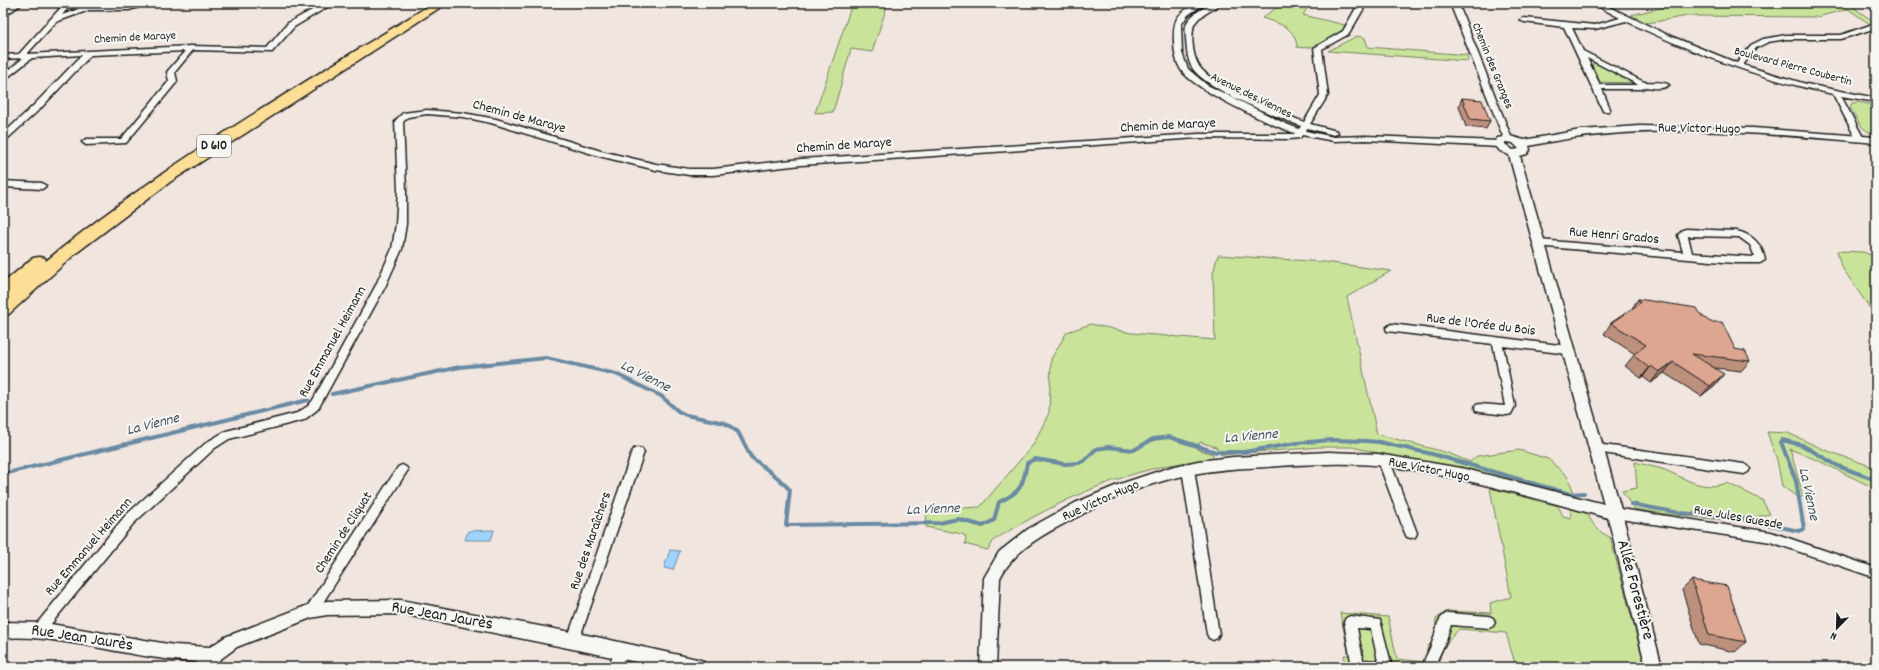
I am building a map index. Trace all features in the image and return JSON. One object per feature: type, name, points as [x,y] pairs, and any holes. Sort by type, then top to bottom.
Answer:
[{"type":"highway","name":"D 610","points":[[3,292],[80,228],[210,138],[424,3]]},
{"type":"highway","name":"D 610","points":[[3,310],[81,241],[156,185],[441,3]]},
{"type":"street","points":[[3,15],[19,3]]},
{"type":"street","points":[[21,56],[68,5],[90,8],[131,7],[148,3]]},
{"type":"street","name":"Chemin de Maraye","points":[[3,57],[191,48],[269,50],[291,25],[330,3]]},
{"type":"street","name":"Avenue des Viennes","points":[[1201,3],[1185,13],[1177,24],[1178,53],[1185,70],[1204,87],[1215,93],[1302,129],[1334,139],[1366,138],[1504,142]]},
{"type":"street","name":"Avenue des Viennes","points":[[1218,3],[1195,16],[1190,24],[1190,54],[1198,70],[1213,83],[1302,129]]},
{"type":"street","points":[[1302,129],[1318,107],[1324,95],[1318,48],[1346,32],[1360,8],[1359,3]]},
{"type":"street","name":"Chemin des Granges","points":[[1454,3],[1504,142]]},
{"type":"street","name":"Boulevard Pierre Coubertin","points":[[1596,3],[1738,66],[1836,93],[1876,100]]},
{"type":"street","points":[[1744,3],[1764,3]]},
{"type":"street","points":[[54,20],[90,8]]},
{"type":"street","points":[[1524,20],[1567,26],[1595,27],[1627,18]]},
{"type":"street","points":[[1738,66],[1754,46],[1764,41],[1783,38],[1840,37],[1856,34],[1876,25]]},
{"type":"street","points":[[1567,26],[1597,87],[1606,109]]},
{"type":"street","points":[[86,142],[123,141],[174,82],[171,72],[191,48]]},
{"type":"street","points":[[1580,52],[1624,73],[1642,84],[1654,86],[1665,85]]},
{"type":"street","points":[[3,138],[37,107],[89,53]]},
{"type":"street","points":[[3,79],[30,56]]},
{"type":"street","points":[[1597,87],[1642,87],[1642,84]]},
{"type":"street","points":[[1836,93],[1860,139]]},
{"type":"street","name":"Chemin de Maraye","points":[[399,121],[406,115],[427,112],[463,116],[493,122],[606,155],[656,167],[689,172],[713,172],[802,162],[1198,136],[1290,137],[1297,136],[1302,129]]},
{"type":"street","name":"Rue Emmanuel Heimann","points":[[38,631],[129,520],[211,445],[226,435],[300,417],[309,413],[318,404],[323,390],[380,287],[397,249],[401,224],[402,190],[399,121]]},
{"type":"street","name":"Rue Victor Hugo","points":[[1518,149],[1580,133],[1610,130],[1758,130],[1876,140]]},
{"type":"street","points":[[1504,142],[1504,150],[1518,149],[1539,243],[1614,513]]},
{"type":"street","points":[[3,184],[42,186]]},
{"type":"street","name":"Rue Henri Grados","points":[[1539,243],[1688,256],[1756,261],[1760,260],[1751,240],[1745,235],[1737,234],[1686,232],[1683,235],[1683,241],[1688,256]]},
{"type":"street","name":"Rue de l'Orée du Bois","points":[[1391,328],[1568,350]]},
{"type":"street","points":[[1480,408],[1507,411],[1510,406],[1497,340]]},
{"type":"street","points":[[1596,448],[1744,469]]},
{"type":"street","name":"Rue des Maraîchers","points":[[573,640],[638,452]]},
{"type":"street","name":"Rue Victor Hugo","points":[[988,667],[992,578],[997,564],[1007,552],[1030,535],[1081,507],[1120,489],[1188,469],[1228,463],[1305,458],[1350,458],[1384,461],[1409,464],[1614,513]]},
{"type":"street","points":[[1384,461],[1410,533]]},
{"type":"street","points":[[1188,469],[1213,634]]},
{"type":"street","name":"Chemin de Cliquat","points":[[311,611],[402,470]]},
{"type":"street","name":"Rue Jules Guesde","points":[[1614,513],[1771,537],[1876,573]]},
{"type":"street","name":"Allée Forestière","points":[[1614,513],[1654,667]]},
{"type":"street","name":"Rue Jean Jaurès","points":[[3,630],[16,629],[38,631],[174,653],[207,661],[231,642],[311,611],[327,608],[401,606],[573,640],[697,667]]},
{"type":"street","points":[[1429,667],[1431,654],[1436,649],[1444,623],[1448,619],[1489,622]]},
{"type":"street","points":[[1378,667],[1358,666],[1350,622],[1376,624],[1386,667]]},
{"type":"street","points":[[616,667],[621,650]]},
{"type":"green space","points":[[828,3],[888,3],[872,52],[851,49],[833,112],[815,113],[851,7]]},
{"type":"green space","points":[[1283,3],[1310,3],[1303,15],[1345,25],[1343,30],[1327,40],[1315,45],[1303,48],[1297,47],[1296,40],[1290,30],[1280,24],[1262,18]]},
{"type":"green space","points":[[1680,3],[1758,7],[1769,6],[1777,3],[1861,3],[1854,8],[1875,22],[1870,24],[1848,9],[1817,17],[1688,16],[1648,23],[1631,15]]},
{"type":"green space","points":[[1357,36],[1365,38],[1368,47],[1467,55],[1468,61],[1328,51]]},
{"type":"green space","points":[[1595,62],[1634,82],[1600,82],[1592,66]]},
{"type":"green space","points":[[1858,102],[1869,104],[1876,116],[1876,134],[1863,128],[1855,116],[1850,107],[1852,103]]},
{"type":"green space","points":[[1837,251],[1863,252],[1876,257],[1876,317],[1841,266]]},
{"type":"green space","points":[[1218,255],[1324,262],[1391,271],[1347,297],[1377,434],[1448,453],[1470,462],[1477,456],[1519,450],[1548,459],[1567,476],[1573,490],[1570,494],[1557,495],[1352,447],[1320,447],[1221,455],[1216,447],[1200,442],[1197,449],[1213,454],[1212,460],[1155,468],[1098,486],[1018,525],[994,540],[988,550],[965,544],[966,537],[962,534],[926,527],[927,510],[980,507],[1033,445],[1049,413],[1051,359],[1067,332],[1091,324],[1131,333],[1215,340],[1213,273]]},
{"type":"green space","points":[[1767,432],[1788,433],[1825,450],[1876,468],[1876,489],[1819,461],[1790,449],[1803,495],[1800,499],[1782,486],[1777,460]]},
{"type":"green space","points":[[1635,462],[1665,470],[1688,481],[1702,485],[1710,486],[1727,483],[1762,500],[1770,514],[1734,521],[1665,514],[1634,509],[1622,491],[1637,488]]},
{"type":"green space","points":[[1490,488],[1558,506],[1563,516],[1571,518],[1570,508],[1587,513],[1596,528],[1610,537],[1645,667],[1516,667],[1506,633],[1459,629],[1448,641],[1442,651],[1440,656],[1440,667],[1346,667],[1344,655],[1349,655],[1340,613],[1388,617],[1397,659],[1424,662],[1428,646],[1434,641],[1436,619],[1447,611],[1491,613],[1490,603],[1511,597]]},
{"type":"water","points":[[494,530],[491,540],[465,540],[468,531]]},
{"type":"water","points":[[670,550],[680,551],[673,570],[664,568]]},
{"type":"building","points":[[1462,98],[1482,100],[1490,121],[1470,119]]},
{"type":"building","points":[[1638,299],[1697,308],[1701,315],[1710,322],[1722,322],[1735,349],[1745,351],[1750,361],[1692,354],[1724,374],[1710,386],[1673,362],[1659,372],[1651,366],[1649,368],[1633,355],[1646,345],[1611,323],[1640,303]]},
{"type":"building","points":[[1692,580],[1727,586],[1746,642],[1709,635]]},
{"type":"waterway","name":"La Vienne","points":[[332,394],[460,367],[546,358],[616,374],[661,396],[678,411],[686,415],[725,423],[738,432],[751,457],[778,478],[790,490],[786,525],[939,523],[958,519],[983,526],[994,520],[999,502],[1012,495],[1020,487],[1027,463],[1035,459],[1065,464],[1079,463],[1084,461],[1096,449],[1108,447],[1134,450],[1153,439],[1169,437],[1216,452],[1244,452],[1297,443],[1332,440],[1379,442],[1432,454],[1570,494],[1584,493]]},
{"type":"waterway","name":"La Vienne","points":[[3,474],[308,400]]},
{"type":"waterway","name":"La Vienne","points":[[1631,504],[1680,513],[1738,518],[1799,531],[1804,529],[1796,481],[1781,442],[1782,440],[1802,445],[1838,466],[1876,480]]}]
